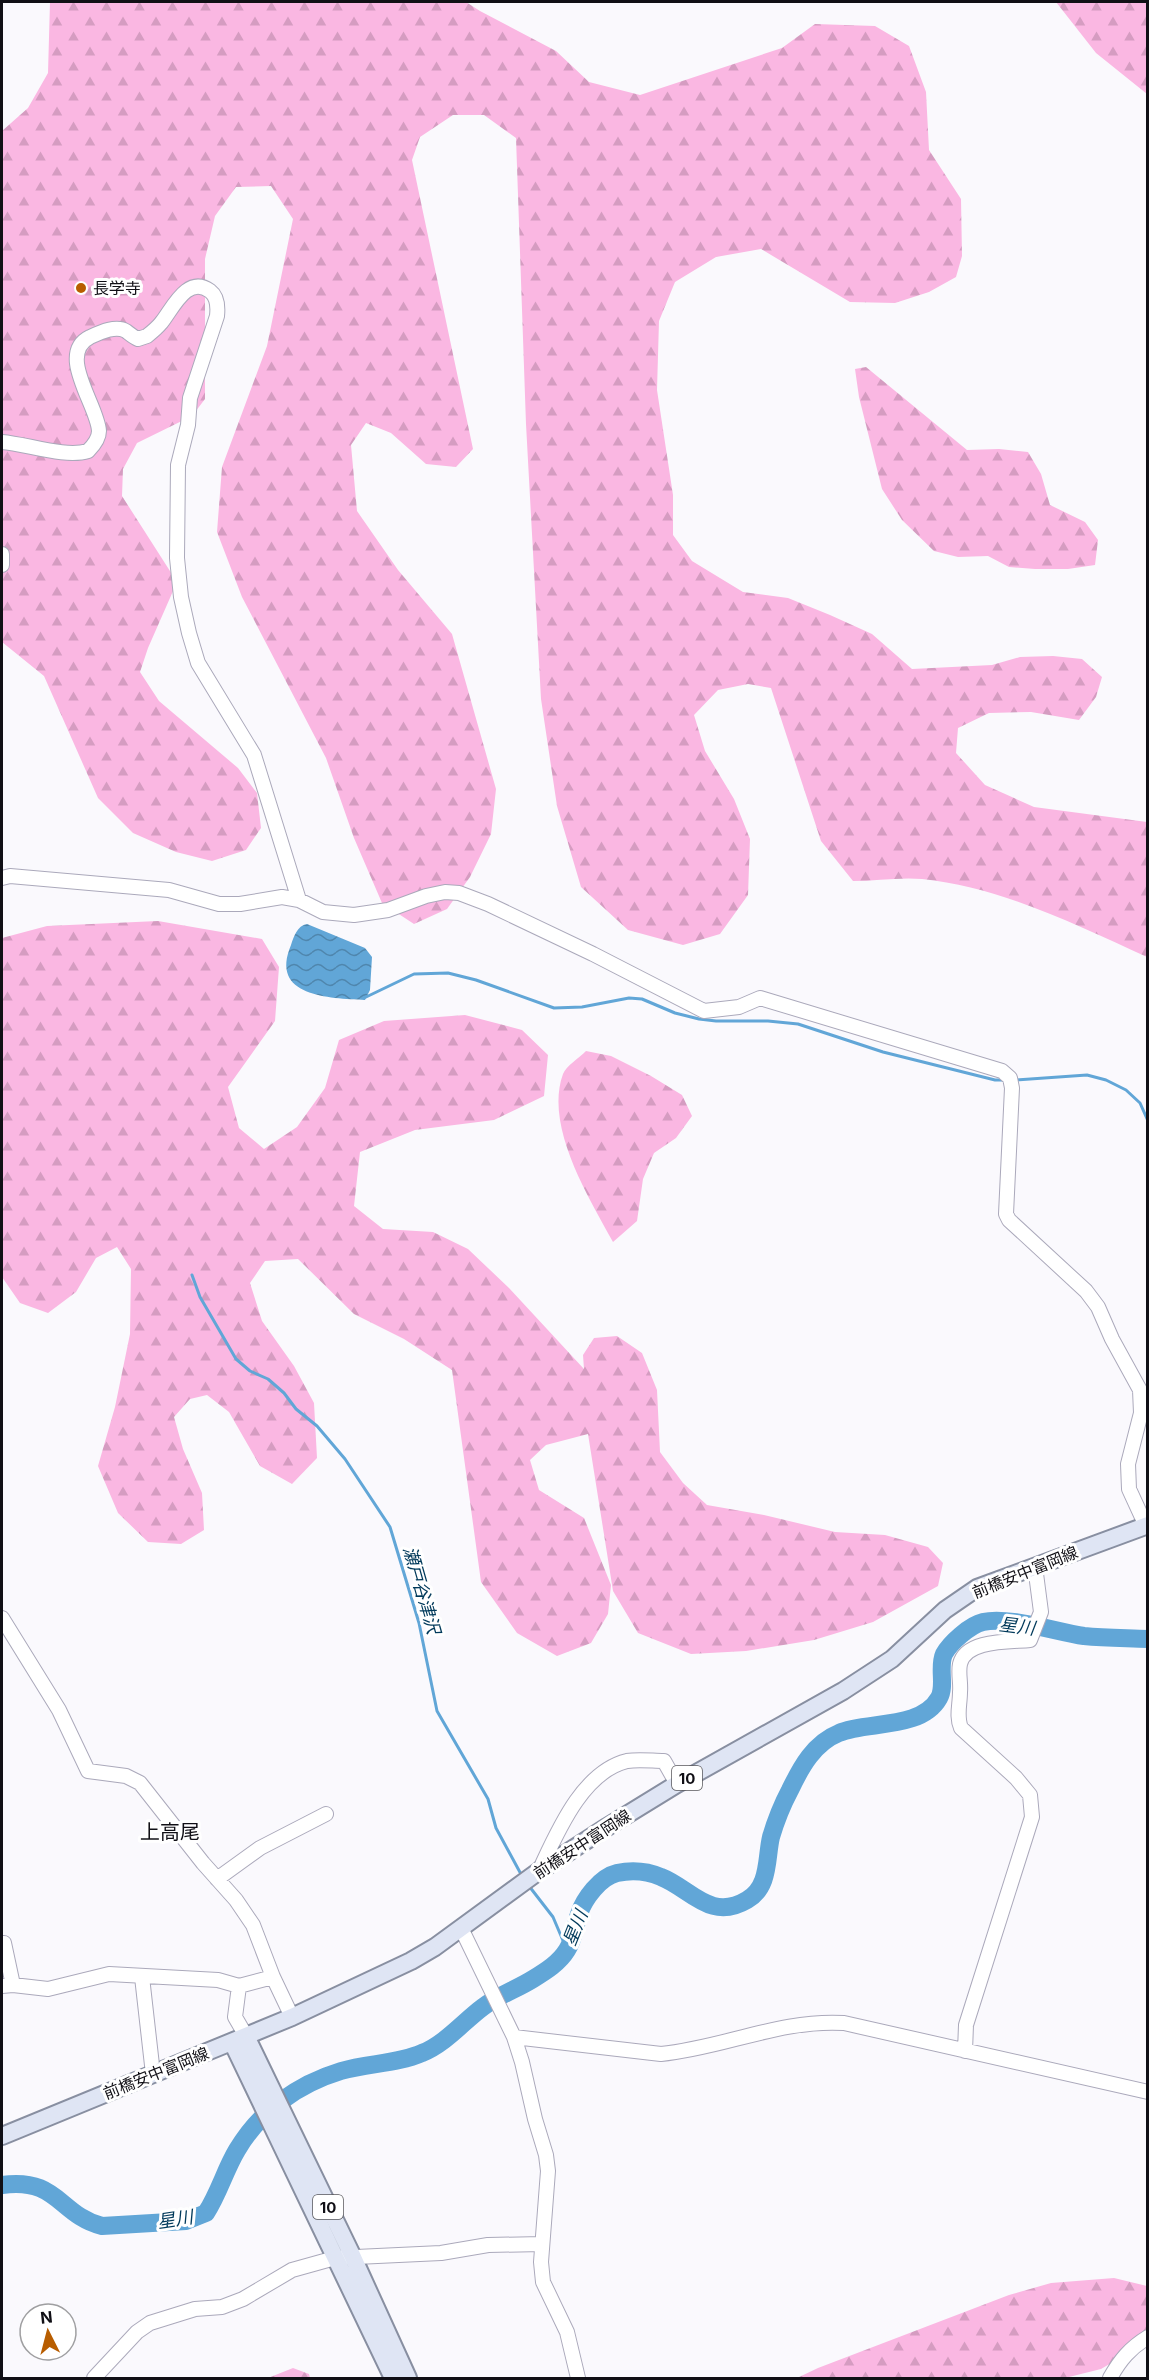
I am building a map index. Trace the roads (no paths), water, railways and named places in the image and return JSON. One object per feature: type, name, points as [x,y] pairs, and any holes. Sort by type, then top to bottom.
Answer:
[{"type":"main road","name":"前橋安中富岡線","points":[[2,2136],[291,2017],[411,1961],[461,1928],[539,1870],[677,1784],[843,1691],[892,1659],[945,1610],[977,1588],[1147,1526]]},
{"type":"main road","name":"10","points":[[239,2039],[352,2255],[408,2379]]},
{"type":"main road","name":"10","points":[[239,2039],[335,2258],[393,2379]]},
{"type":"street","points":[[2,442],[63,453],[88,452],[99,435],[98,423],[78,371],[76,360],[80,345],[89,337],[116,328],[138,339],[147,336],[188,289],[198,287],[208,290],[216,297],[217,316],[190,398],[188,425],[178,465],[177,558],[181,597],[198,663],[254,755],[299,900]]},
{"type":"street","points":[[2,554],[2,565]]},
{"type":"street","points":[[2,878],[10,876],[169,890],[219,903],[240,904],[282,897],[299,900],[323,912],[354,915],[388,910],[426,896],[445,892],[459,893],[488,904],[593,954],[704,1011],[739,1007],[760,998],[1006,1073],[1010,1078],[1012,1088],[1006,1214],[1009,1220],[1086,1291],[1098,1307],[1112,1339],[1140,1390],[1141,1413],[1128,1464],[1129,1489],[1147,1526]]},
{"type":"street","points":[[964,2051],[966,2025],[1032,1817],[1030,1795],[1016,1778],[961,1728],[958,1721],[959,1666],[962,1658],[970,1651],[990,1643],[1030,1640],[1041,1612],[1035,1566]]},
{"type":"street","points":[[2,1618],[59,1710],[88,1772],[126,1776],[140,1782],[236,1900],[253,1925],[291,2017]]},
{"type":"street","points":[[539,1870],[567,1812],[582,1793],[615,1765],[629,1761],[664,1761],[677,1784]]},
{"type":"street","points":[[217,1879],[260,1848],[326,1814]]},
{"type":"street","points":[[461,1928],[514,2037],[546,2156],[548,2176],[540,2262],[543,2282],[567,2332],[578,2379]]},
{"type":"street","points":[[2,1943],[4,1943],[7,1986],[48,1989],[109,1974],[218,1980],[239,1986],[273,1977]]},
{"type":"street","points":[[142,1977],[153,2074]]},
{"type":"street","points":[[239,1986],[235,2017],[239,2039]]},
{"type":"street","points":[[514,2037],[661,2054],[685,2052],[795,2025],[844,2023],[1148,2092]]},
{"type":"street","points":[[94,2379],[138,2332],[150,2323],[195,2309],[222,2307],[233,2303],[292,2270],[352,2255],[441,2253],[488,2245],[542,2244]]},
{"type":"street","points":[[1110,2379],[1120,2361],[1135,2345],[1148,2337]]},
{"type":"water","points":[[307,924],[365,948],[372,957],[370,990],[365,1000],[320,995],[295,985],[288,975],[286,962],[296,932]]},
{"type":"waterway","points":[[364,998],[414,974],[448,973],[476,980],[554,1008],[582,1007],[629,998],[642,999],[675,1013],[699,1019],[798,1024],[883,1052],[995,1080],[1005,1080]]},
{"type":"waterway","points":[[1015,1080],[1087,1075],[1106,1080],[1126,1090],[1140,1103],[1148,1121]]},
{"type":"waterway","name":"瀬戸谷津沢","points":[[192,1275],[200,1297],[236,1359],[250,1371],[268,1379],[284,1393],[296,1409],[317,1426],[345,1459],[390,1527],[419,1623],[437,1711],[488,1799],[496,1828],[522,1876]]},
{"type":"waterway","name":"星川","points":[[2,2185],[35,2186],[57,2198],[76,2214],[102,2226],[186,2221],[206,2213],[237,2150],[246,2136],[269,2111],[295,2091],[325,2077],[351,2068],[412,2057],[430,2049],[489,2003],[547,1970],[564,1955],[573,1937],[579,1914],[589,1895],[611,1875],[633,1871],[656,1875],[711,1905],[734,1906],[747,1900],[760,1888],[766,1872],[771,1837],[779,1813],[799,1773],[815,1749],[830,1737],[850,1729],[907,1720],[931,1708],[941,1693],[944,1654],[972,1627],[983,1622],[1006,1621],[1084,1636],[1148,1639]]},
{"type":"waterway","name":"瀬戸谷津沢","points":[[529,1886],[553,1917],[567,1950]]},
{"type":"place","name":"長学寺","points":[[81,288]]},
{"type":"district","name":"上高尾","points":[[170,1832]]}]
